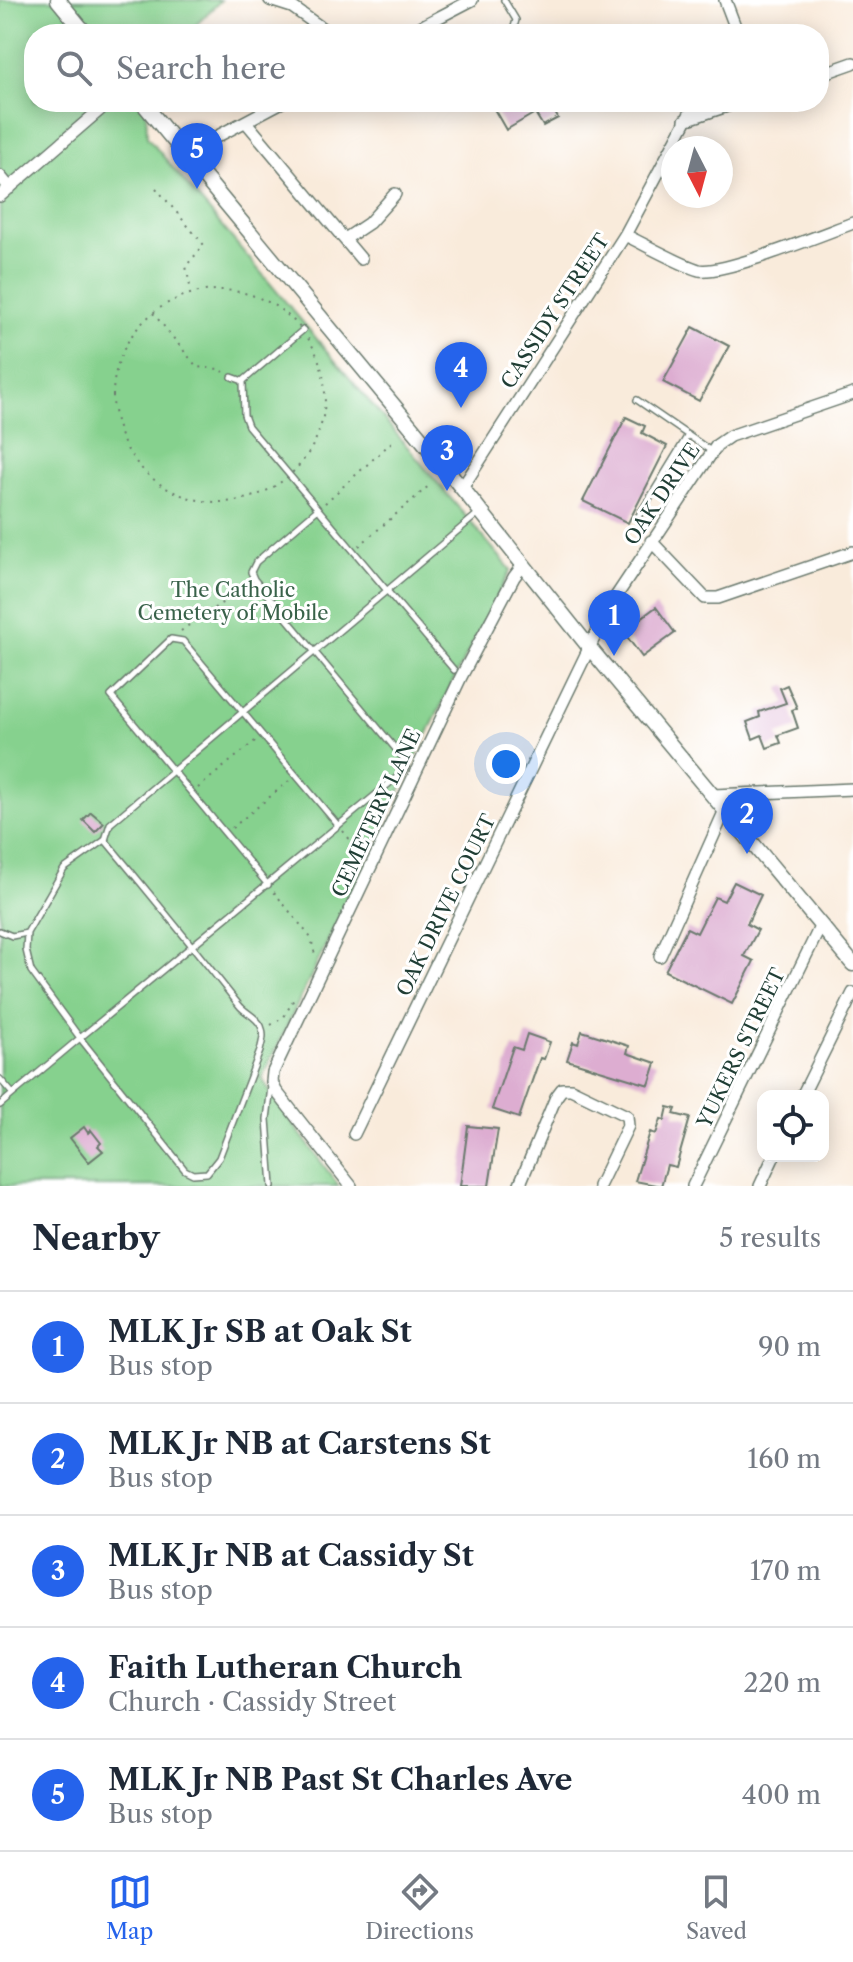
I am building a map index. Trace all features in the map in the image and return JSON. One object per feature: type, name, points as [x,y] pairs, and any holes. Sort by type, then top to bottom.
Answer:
[{"type":"main road","points":[[58,0],[78,24]]},
{"type":"main road","points":[[150,112],[853,964]]},
{"type":"street","points":[[270,0],[292,7],[316,24]]},
{"type":"street","points":[[427,24],[472,0]]},
{"type":"street","points":[[725,0],[734,24]]},
{"type":"street","points":[[829,71],[853,63]]},
{"type":"street","points":[[0,196],[97,112]]},
{"type":"street","points":[[184,154],[264,112]]},
{"type":"street","name":"CASSIDY STREET","points":[[462,488],[625,235],[690,112]]},
{"type":"street","points":[[685,120],[709,112]]},
{"type":"street","points":[[246,122],[361,259]]},
{"type":"street","points":[[0,176],[10,188]]},
{"type":"street","points":[[345,239],[369,223],[395,194]]},
{"type":"street","points":[[625,235],[699,270],[713,270],[853,223]]},
{"type":"street","name":"OAK DRIVE","points":[[589,647],[609,607],[712,452],[730,436],[853,394]]},
{"type":"street","points":[[651,541],[705,598],[718,598],[853,552]]},
{"type":"street","name":"CEMETERY LANE","points":[[272,1082],[279,1057],[461,677],[523,565]]},
{"type":"street","name":"OAK DRIVE COURT","points":[[354,1134],[589,647]]},
{"type":"street","points":[[713,795],[853,789]]},
{"type":"street","points":[[660,956],[725,810]]},
{"type":"street","name":"YUKERS STREET","points":[[693,1186],[821,925]]},
{"type":"street","points":[[805,1090],[853,993]]},
{"type":"street","points":[[272,1082],[351,1186]]},
{"type":"street","points":[[519,1186],[562,1089],[571,1089],[627,1116],[628,1126],[599,1186]]},
{"type":"street","points":[[760,1186],[771,1162]]},
{"type":"lane","points":[[504,0],[516,20],[515,24]]},
{"type":"lane","points":[[435,20],[437,24]]},
{"type":"lane","points":[[243,381],[303,330]]},
{"type":"lane","points":[[232,377],[243,381]]},
{"type":"lane","points":[[243,381],[244,415],[248,426],[454,670]]},
{"type":"lane","points":[[637,400],[712,452]]},
{"type":"lane","points":[[638,517],[688,435]]},
{"type":"lane","points":[[0,1105],[312,849],[337,824],[406,767],[404,759],[251,572],[256,562],[318,509]]},
{"type":"lane","points":[[105,840],[193,945],[241,1009],[255,1018],[262,1031],[260,1051],[219,1158],[207,1173],[193,1174],[185,1170],[80,1038],[31,971],[26,950],[27,933],[64,869],[105,840],[110,824],[481,512]]},
{"type":"lane","points":[[268,885],[111,696],[171,639],[183,641],[337,824]]},
{"type":"lane","points":[[0,931],[12,936],[27,933]]},
{"type":"lane","points":[[0,1079],[13,1094]]},
{"type":"lane","points":[[272,1082],[267,1119],[273,1186]]},
{"type":"path","points":[[156,188],[204,245],[186,266],[191,293]]},
{"type":"path","points":[[216,289],[252,295],[285,312],[303,330],[317,352],[324,378],[325,405],[320,431],[308,455],[290,476],[264,493],[234,501],[203,501],[173,493],[147,476],[127,452],[115,424],[111,393],[117,362],[131,335],[152,312],[171,300],[191,293],[216,289]]},
{"type":"path","points":[[152,312],[197,367],[219,369],[232,377]]},
{"type":"path","points":[[318,509],[393,441]]},
{"type":"path","points":[[353,551],[431,484]]},
{"type":"path","points":[[176,638],[179,632],[210,607],[224,604],[254,579]]},
{"type":"path","points":[[191,794],[262,735]]},
{"type":"path","points":[[224,833],[296,776]]},
{"type":"path","points":[[337,824],[363,856]]},
{"type":"path","points":[[268,885],[311,938],[316,953],[313,962]]},
{"type":"path","points":[[262,1031],[284,1017],[297,993]]},
{"type":"green space","name":"The Catholic Cemetery of Mobile","points":[[0,0],[221,0],[197,24],[24,24],[24,112],[146,112],[147,137],[511,570],[453,681],[262,1078],[339,1186],[0,1186]]},
{"type":"building","points":[[496,112],[555,112],[558,118],[543,126],[535,113],[506,130]]},
{"type":"building","points":[[693,327],[729,346],[699,401],[663,382]]},
{"type":"building","points":[[626,417],[645,426],[642,433],[667,446],[628,523],[583,501]]},
{"type":"building","points":[[656,607],[675,633],[642,657],[616,622],[630,611],[637,621]]},
{"type":"building","points":[[787,685],[797,708],[792,710],[798,728],[778,735],[781,743],[767,748],[762,735],[753,739],[747,722],[760,717],[759,712],[786,703],[780,688]]},
{"type":"building","points":[[91,812],[104,823],[95,832],[83,820]]},
{"type":"building","points":[[734,882],[761,895],[747,924],[758,930],[744,956],[754,961],[732,1004],[665,971],[687,928],[697,933],[715,897],[724,901]]},
{"type":"building","points":[[582,1031],[629,1046],[627,1053],[656,1063],[649,1085],[567,1060],[573,1042],[578,1044]]},
{"type":"building","points":[[527,1034],[550,1042],[544,1059],[540,1058],[519,1118],[492,1109],[513,1047],[522,1050]]},
{"type":"building","points":[[668,1107],[676,1109],[674,1114],[690,1118],[676,1167],[667,1165],[661,1186],[635,1181],[650,1132],[656,1134],[661,1119],[665,1120]]},
{"type":"building","points":[[468,1126],[498,1129],[489,1186],[460,1186]]},
{"type":"building","points":[[84,1127],[88,1133],[91,1130],[103,1151],[89,1162],[70,1138]]},
{"type":"place","name":"MLK Jr NB Past St Charles Ave","points":[[197,189]]},
{"type":"place","name":"Faith Lutheran Church","points":[[461,408]]},
{"type":"place","name":"MLK Jr NB at Cassidy St","points":[[447,491]]},
{"type":"place","name":"MLK Jr SB at Oak St","points":[[614,656]]},
{"type":"place","name":"MLK Jr NB at Carstens St","points":[[747,854]]}]
